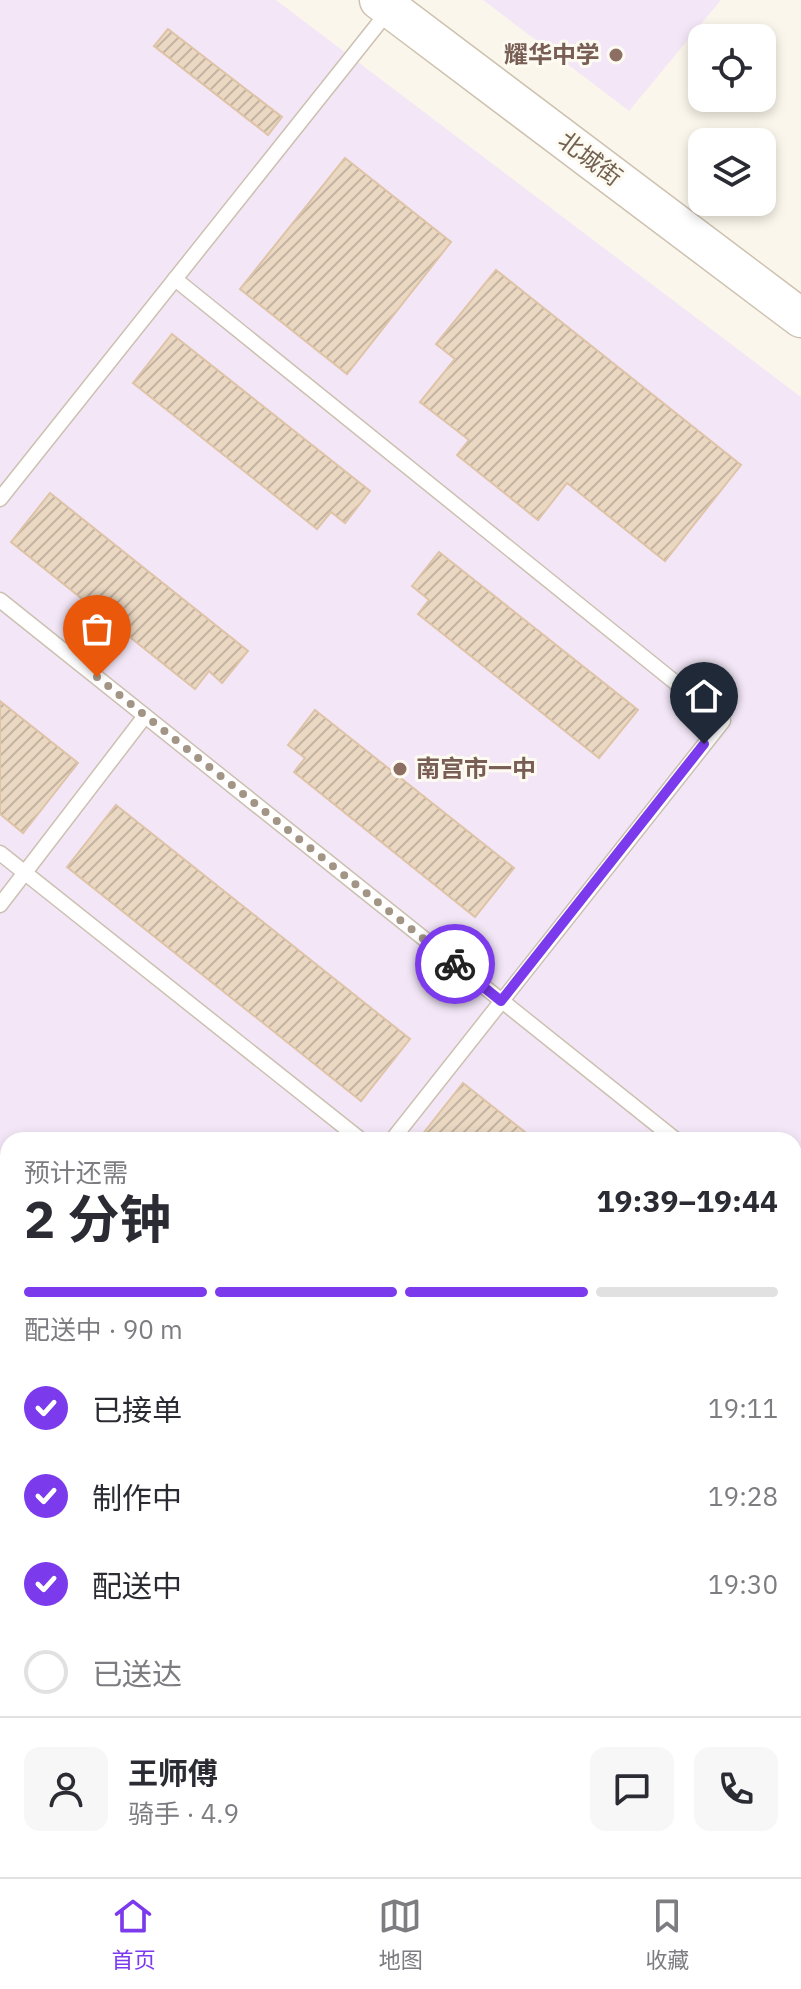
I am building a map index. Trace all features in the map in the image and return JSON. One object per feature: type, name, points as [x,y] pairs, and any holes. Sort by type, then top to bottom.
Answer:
[{"type":"street","name":"北城街","points":[[385,4],[801,318]]},
{"type":"lane","points":[[0,499],[175,279],[385,4]]},
{"type":"lane","points":[[175,279],[723,721],[398,1132]]},
{"type":"lane","points":[[0,600],[666,1132]]},
{"type":"lane","points":[[0,905],[145,716]]},
{"type":"lane","points":[[0,853],[351,1132]]},
{"type":"shaded area","name":"南宫市一中","points":[[0,0],[276,0],[801,397],[801,1132],[0,1132]]},
{"type":"shaded area","name":"耀华中学","points":[[483,0],[721,0],[701,24],[688,24],[688,40],[629,111]]},
{"type":"building","points":[[168,29],[282,117],[268,135],[154,46]]},
{"type":"building","points":[[345,158],[451,242],[347,374],[240,289]]},
{"type":"building","points":[[496,270],[741,465],[665,561],[567,483],[538,520],[457,455],[469,440],[420,402],[455,359],[436,344]]},
{"type":"building","points":[[172,334],[370,491],[345,523],[331,512],[317,529],[133,383]]},
{"type":"building","points":[[50,493],[248,651],[222,683],[209,671],[195,689],[11,542]]},
{"type":"building","points":[[439,552],[638,710],[599,758],[418,614],[429,600],[412,586]]},
{"type":"building","points":[[0,701],[78,763],[23,833],[0,814]]},
{"type":"building","points":[[315,710],[514,868],[475,917],[294,772],[305,758],[288,745]]},
{"type":"building","points":[[116,805],[410,1039],[361,1101],[67,867]]},
{"type":"building","points":[[463,1083],[525,1132],[424,1132]]},
{"type":"way so far","points":[[97,677],[455,964]]},
{"type":"place","name":"耀华中学","points":[[616,55]]},
{"type":"place","name":"南宫市一中","points":[[400,769]]},
{"type":"route","points":[[455,964],[501,1001],[704,744]]}]
